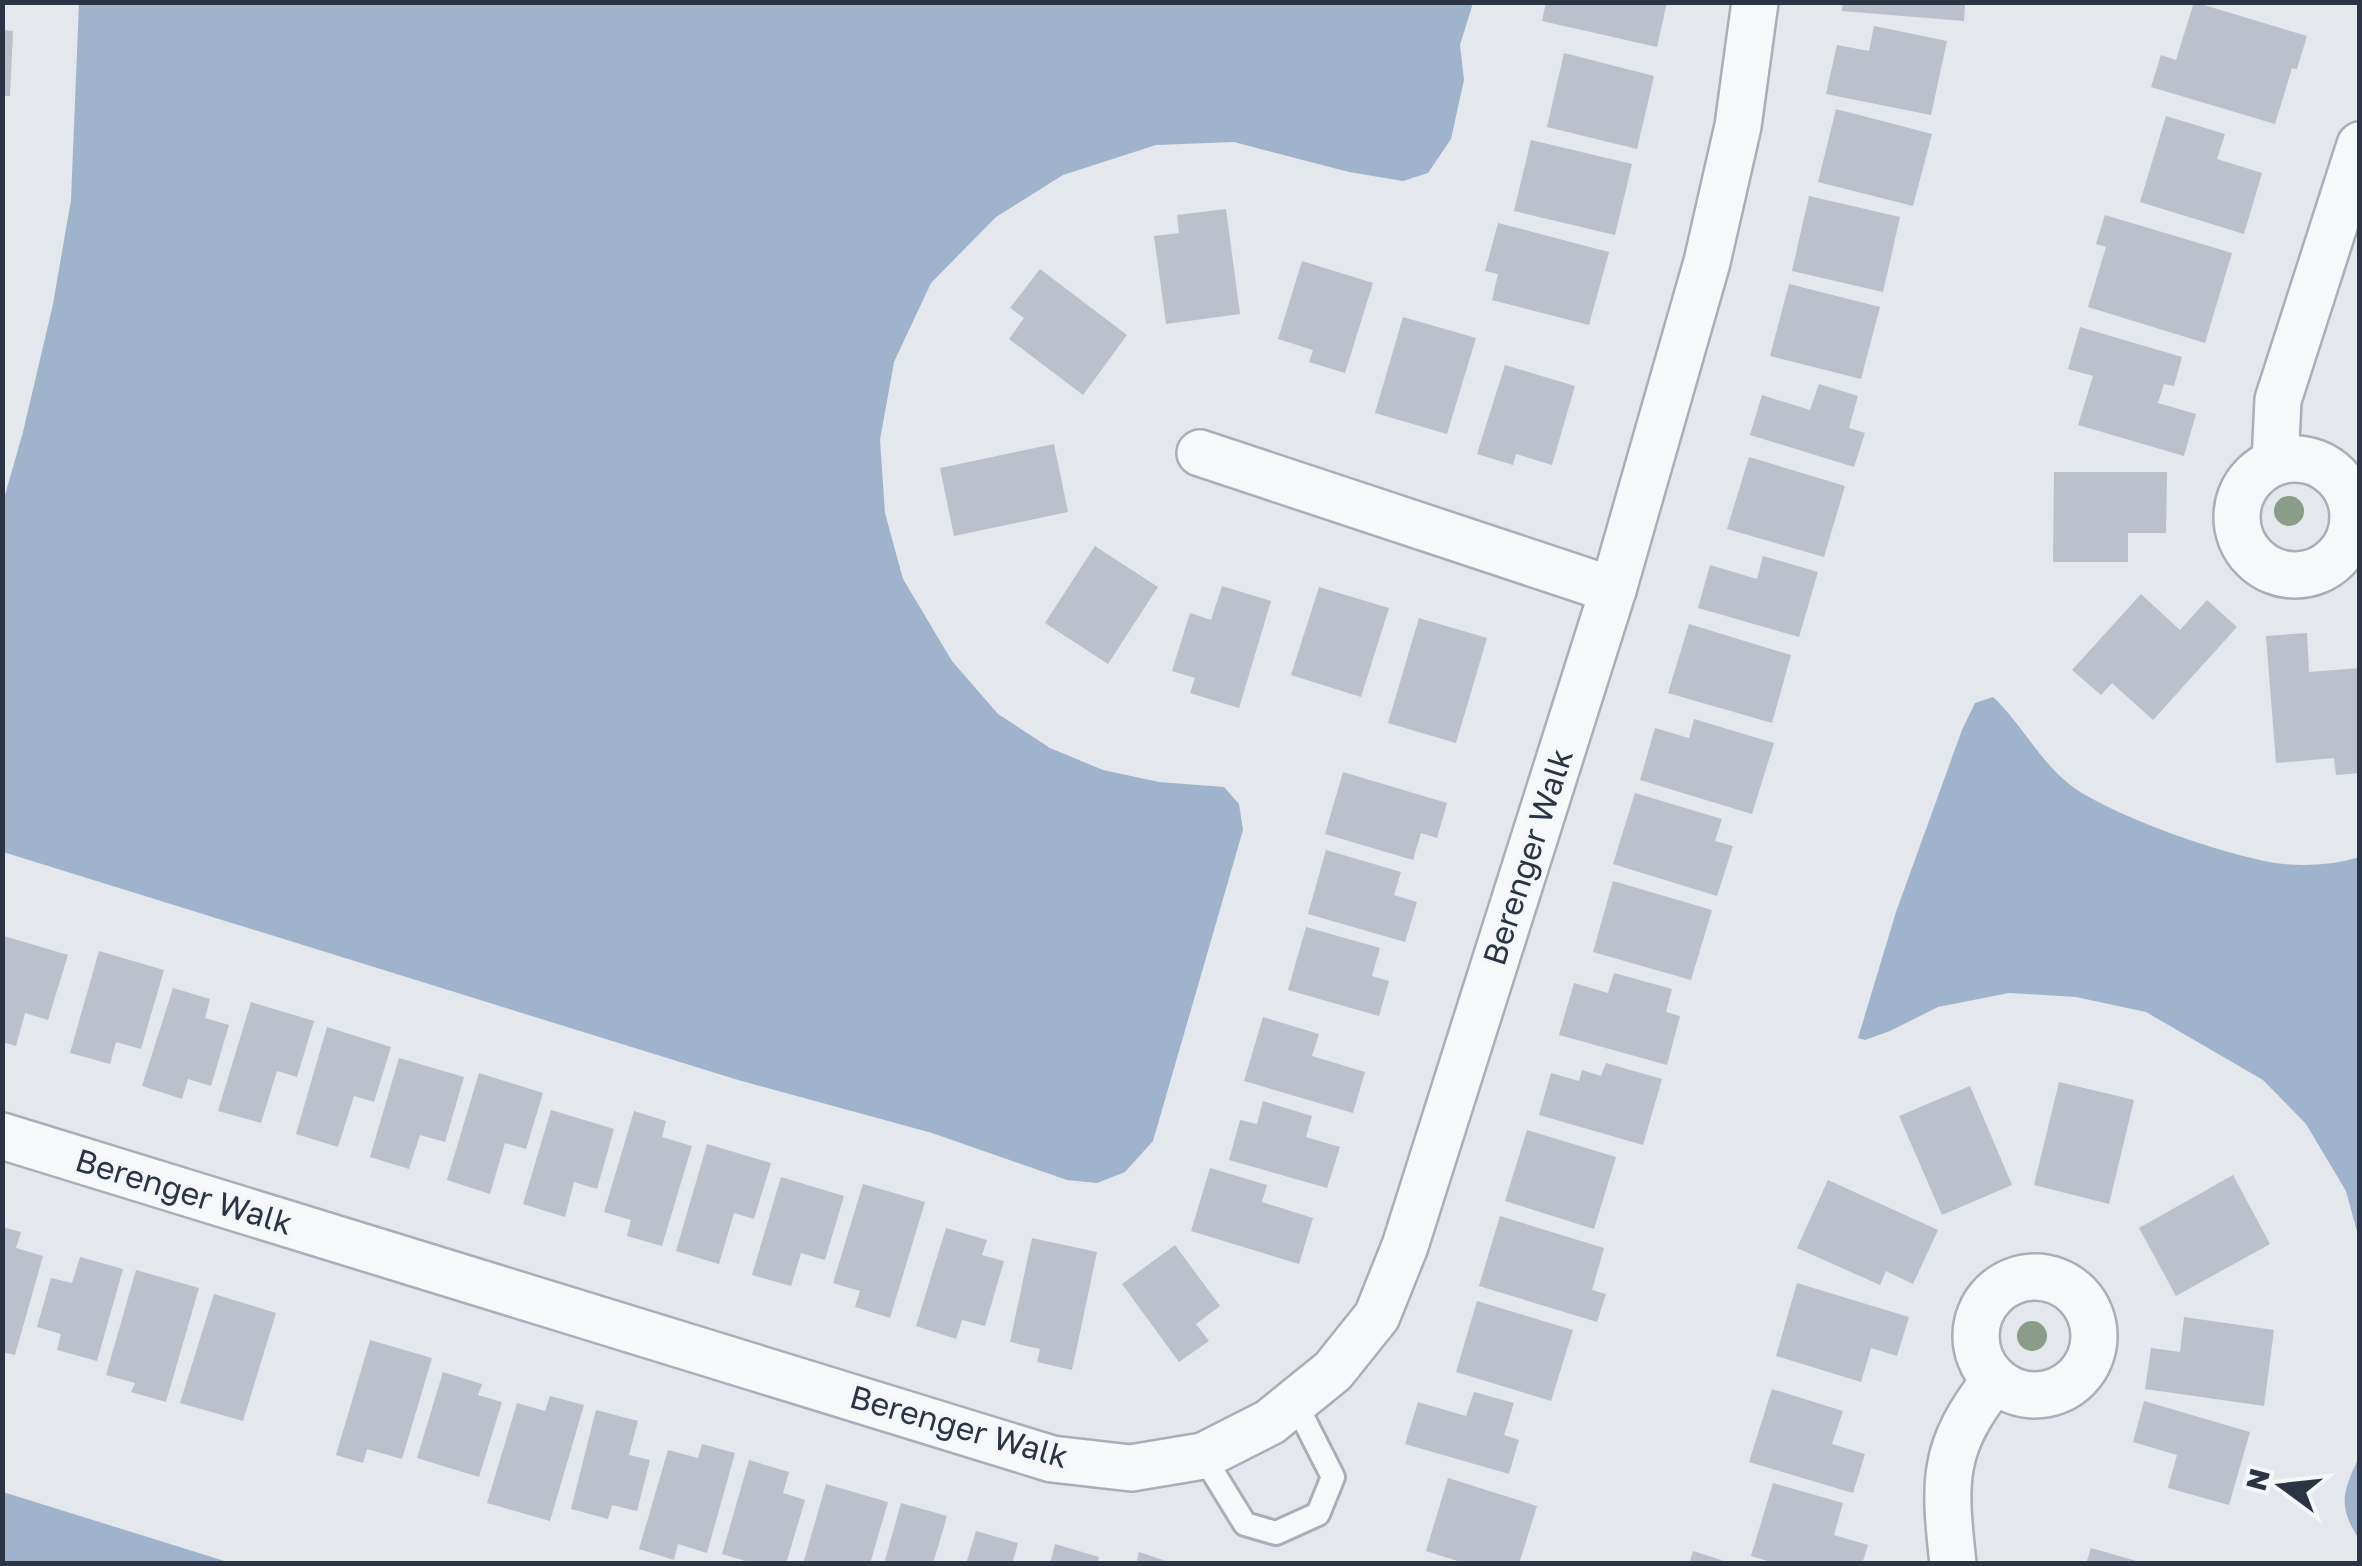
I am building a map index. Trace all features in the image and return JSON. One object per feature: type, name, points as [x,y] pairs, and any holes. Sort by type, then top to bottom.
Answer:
[{"type":"street","name":"Berenger Walk","points":[[2,1136],[1052,1458],[1132,1468],[1203,1456],[1270,1422],[1333,1370],[1377,1316],[1404,1246],[1613,590],[1707,262],[1738,126],[1755,2]]},
{"type":"street","points":[[2275,462],[2278,400],[2360,144]]},
{"type":"street","points":[[1200,453],[1613,590]]},
{"type":"street","points":[[1953,1564],[1946,1504],[1950,1457],[1967,1415],[1995,1380]]},
{"type":"lane","points":[[1203,1456],[1244,1524],[1276,1534],[1318,1514],[1333,1478],[1295,1402]]},
{"type":"water","points":[[79,3],[1473,3],[1460,45],[1464,80],[1451,139],[1428,173],[1403,181],[1349,172],[1234,142],[1156,145],[1063,175],[996,217],[931,283],[894,362],[880,440],[885,513],[903,579],[952,661],[998,714],[1050,748],[1103,770],[1159,782],[1224,787],[1239,804],[1243,830],[1153,1141],[1125,1172],[1097,1183],[1067,1180],[932,1133],[738,1080],[3,852],[3,502],[53,304],[71,200]]},
{"type":"water","points":[[1993,697],[2069,784],[2138,821],[2198,843],[2276,863],[2318,865],[2359,857],[2359,1239],[2346,1191],[2306,1124],[2263,1080],[2146,1012],[2076,997],[2009,993],[1938,1007],[1890,1031],[1865,1040],[1858,1038],[1896,912],[1962,730],[1975,703]]},
{"type":"water","points":[[2359,1457],[2359,1539],[2347,1517],[2345,1498]]},
{"type":"water","points":[[3,1492],[231,1563],[3,1562]]},
{"type":"building","points":[[1546,2],[1667,2],[1657,47],[1542,21]]},
{"type":"building","points":[[1843,2],[1965,2],[1964,21],[1842,11]]},
{"type":"building","points":[[2194,2],[2307,36],[2297,69],[2292,68],[2275,124],[2151,87],[2161,55],[2176,60]]},
{"type":"building","points":[[1874,26],[1947,41],[1931,115],[1826,94],[1837,45],[1869,51]]},
{"type":"building","points":[[2,30],[13,31],[10,96],[2,96]]},
{"type":"building","points":[[1564,53],[1654,76],[1637,149],[1547,127]]},
{"type":"building","points":[[1836,109],[1932,134],[1913,206],[1818,182]]},
{"type":"building","points":[[2166,116],[2225,134],[2217,159],[2262,173],[2244,234],[2140,202]]},
{"type":"building","points":[[1531,140],[1632,164],[1615,235],[1514,211]]},
{"type":"building","points":[[1809,196],[1900,217],[1883,292],[1792,271]]},
{"type":"building","points":[[1226,209],[1240,314],[1166,324],[1154,236],[1179,233],[1177,215]]},
{"type":"building","points":[[2105,215],[2232,253],[2205,343],[2088,307],[2106,247],[2096,244]]},
{"type":"building","points":[[1498,223],[1609,252],[1589,325],[1492,300],[1498,274],[1485,271]]},
{"type":"building","points":[[1302,261],[1373,283],[1345,373],[1309,362],[1313,350],[1278,339]]},
{"type":"building","points":[[1040,269],[1127,335],[1083,395],[1009,339],[1024,318],[1010,308]]},
{"type":"building","points":[[1789,284],[1880,307],[1861,379],[1770,356]]},
{"type":"building","points":[[1403,317],[1476,338],[1447,434],[1375,413]]},
{"type":"building","points":[[2080,327],[2182,357],[2174,386],[2164,384],[2158,403],[2196,414],[2184,456],[2078,425],[2093,376],[2068,369]]},
{"type":"building","points":[[1505,365],[1575,386],[1552,465],[1516,454],[1513,465],[1477,454]]},
{"type":"building","points":[[1819,384],[1858,396],[1849,428],[1865,433],[1854,467],[1750,435],[1762,395],[1810,410]]},
{"type":"building","points":[[1054,444],[1068,512],[954,536],[940,468]]},
{"type":"building","points":[[1749,457],[1845,486],[1824,557],[1727,529]]},
{"type":"building","points":[[2054,472],[2167,472],[2166,533],[2128,533],[2128,562],[2053,562]]},
{"type":"building","points":[[1095,546],[1158,587],[1108,664],[1045,623]]},
{"type":"building","points":[[1763,556],[1818,572],[1799,637],[1698,608],[1710,565],[1757,579]]},
{"type":"building","points":[[1222,586],[1271,601],[1239,708],[1190,693],[1195,678],[1172,671],[1190,613],[1211,620]]},
{"type":"building","points":[[1319,587],[1389,608],[1361,697],[1291,675]]},
{"type":"building","points":[[2141,594],[2180,630],[2207,600],[2237,627],[2153,720],[2112,683],[2101,695],[2072,670]]},
{"type":"building","points":[[1419,618],[1487,638],[1456,743],[1388,723]]},
{"type":"building","points":[[1689,624],[1791,655],[1772,723],[1668,693]]},
{"type":"building","points":[[2307,633],[2309,672],[2360,668],[2360,773],[2336,775],[2334,758],[2276,763],[2266,636]]},
{"type":"building","points":[[1694,719],[1774,743],[1752,814],[1640,780],[1655,728],[1689,738]]},
{"type":"building","points":[[1343,772],[1447,803],[1437,838],[1421,833],[1413,860],[1325,834]]},
{"type":"building","points":[[1635,793],[1722,819],[1715,841],[1733,846],[1717,896],[1613,864]]},
{"type":"building","points":[[1326,850],[1401,872],[1394,895],[1417,902],[1405,942],[1308,914]]},
{"type":"building","points":[[1613,881],[1712,910],[1691,980],[1593,952]]},
{"type":"building","points":[[1306,927],[1380,948],[1372,976],[1389,981],[1379,1016],[1288,990]]},
{"type":"building","points":[[4,936],[68,955],[48,1020],[25,1013],[16,1046],[2,1042]]},
{"type":"building","points":[[99,951],[164,970],[141,1049],[116,1042],[110,1064],[70,1053]]},
{"type":"building","points":[[1614,973],[1672,989],[1666,1012],[1680,1016],[1667,1065],[1559,1035],[1574,983],[1608,993]]},
{"type":"building","points":[[173,988],[210,999],[205,1018],[229,1025],[211,1086],[188,1079],[182,1099],[142,1086]]},
{"type":"building","points":[[251,1002],[314,1021],[297,1077],[277,1071],[261,1123],[218,1111]]},
{"type":"building","points":[[1263,1017],[1319,1034],[1312,1056],[1365,1072],[1353,1113],[1244,1081]]},
{"type":"building","points":[[327,1027],[391,1047],[374,1102],[354,1096],[338,1147],[296,1134]]},
{"type":"building","points":[[399,1058],[464,1077],[445,1142],[420,1135],[409,1169],[370,1157]]},
{"type":"building","points":[[1606,1063],[1662,1079],[1643,1145],[1539,1115],[1551,1073],[1579,1081],[1582,1070],[1601,1076]]},
{"type":"building","points":[[479,1073],[543,1093],[526,1149],[505,1143],[490,1194],[447,1180]]},
{"type":"building","points":[[2059,1082],[2134,1100],[2109,1204],[2034,1185]]},
{"type":"building","points":[[1970,1086],[2012,1185],[1942,1215],[1899,1116]]},
{"type":"building","points":[[1263,1101],[1312,1116],[1306,1137],[1340,1147],[1327,1188],[1229,1160],[1240,1120],[1257,1124]]},
{"type":"building","points":[[551,1110],[614,1129],[597,1189],[574,1182],[565,1217],[523,1204]]},
{"type":"building","points":[[634,1111],[666,1121],[662,1137],[692,1146],[662,1246],[627,1236],[631,1220],[604,1212]]},
{"type":"building","points":[[1527,1130],[1616,1157],[1594,1229],[1505,1201]]},
{"type":"building","points":[[707,1144],[771,1163],[754,1219],[734,1213],[719,1264],[676,1251]]},
{"type":"building","points":[[1210,1168],[1267,1185],[1262,1202],[1313,1218],[1299,1264],[1191,1231]]},
{"type":"building","points":[[2233,1175],[2270,1244],[2176,1296],[2139,1228]]},
{"type":"building","points":[[781,1177],[844,1196],[825,1260],[801,1253],[791,1286],[752,1275]]},
{"type":"building","points":[[1828,1180],[1938,1230],[1913,1284],[1886,1271],[1880,1285],[1797,1248]]},
{"type":"building","points":[[863,1184],[925,1202],[890,1318],[855,1307],[860,1291],[833,1283]]},
{"type":"building","points":[[1500,1216],[1604,1248],[1592,1290],[1606,1294],[1597,1322],[1479,1286]]},
{"type":"building","points":[[2,1227],[21,1232],[16,1248],[43,1256],[15,1355],[2,1352]]},
{"type":"building","points":[[946,1228],[987,1240],[982,1255],[1004,1261],[985,1326],[962,1320],[956,1339],[916,1326]]},
{"type":"building","points":[[1032,1238],[1097,1252],[1072,1370],[1037,1362],[1040,1349],[1010,1342]]},
{"type":"building","points":[[1175,1245],[1220,1306],[1196,1324],[1209,1341],[1179,1362],[1122,1284]]},
{"type":"building","points":[[80,1257],[123,1269],[97,1361],[57,1350],[61,1334],[37,1327],[51,1278],[72,1283]]},
{"type":"building","points":[[136,1270],[199,1288],[166,1402],[131,1392],[135,1383],[106,1375]]},
{"type":"building","points":[[1797,1283],[1909,1317],[1897,1356],[1871,1348],[1861,1382],[1776,1356]]},
{"type":"building","points":[[214,1294],[276,1313],[243,1421],[180,1403]]},
{"type":"building","points":[[1477,1301],[1573,1330],[1551,1401],[1456,1372]]},
{"type":"building","points":[[2184,1317],[2274,1330],[2264,1406],[2145,1389],[2151,1348],[2180,1352]]},
{"type":"building","points":[[370,1340],[432,1358],[402,1459],[367,1449],[363,1463],[336,1455]]},
{"type":"building","points":[[443,1372],[482,1384],[478,1395],[502,1402],[479,1477],[417,1458]]},
{"type":"building","points":[[1772,1389],[1843,1411],[1832,1444],[1865,1454],[1853,1493],[1749,1462]]},
{"type":"building","points":[[1474,1392],[1514,1403],[1504,1435],[1519,1440],[1509,1474],[1405,1444],[1418,1402],[1466,1416]]},
{"type":"building","points":[[550,1396],[584,1405],[550,1521],[487,1503],[517,1403],[545,1411]]},
{"type":"building","points":[[2144,1401],[2250,1432],[2229,1505],[2168,1488],[2177,1455],[2133,1442]]},
{"type":"building","points":[[596,1410],[638,1421],[629,1455],[650,1460],[637,1511],[612,1505],[608,1519],[571,1509]]},
{"type":"building","points":[[702,1444],[735,1453],[707,1553],[678,1544],[674,1560],[639,1549],[668,1450],[698,1458]]},
{"type":"building","points":[[749,1460],[789,1472],[783,1493],[805,1500],[786,1564],[755,1564],[722,1554]]},
{"type":"building","points":[[1448,1478],[1537,1506],[1519,1564],[1467,1564],[1426,1551]]},
{"type":"building","points":[[1773,1483],[1843,1503],[1834,1535],[1868,1545],[1862,1564],[1777,1564],[1751,1556]]},
{"type":"building","points":[[826,1484],[888,1502],[870,1564],[803,1564]]},
{"type":"building","points":[[901,1503],[947,1516],[933,1564],[884,1564]]},
{"type":"building","points":[[976,1531],[1018,1543],[1012,1564],[966,1564]]},
{"type":"building","points":[[1055,1544],[1099,1557],[1097,1564],[1050,1564]]},
{"type":"building","points":[[2091,1548],[2140,1562],[2140,1564],[2086,1564]]},
{"type":"building","points":[[1693,1551],[1731,1563],[1731,1564],[1689,1564]]},
{"type":"building","points":[[1139,1552],[1172,1563],[1172,1564],[1136,1564]]}]
